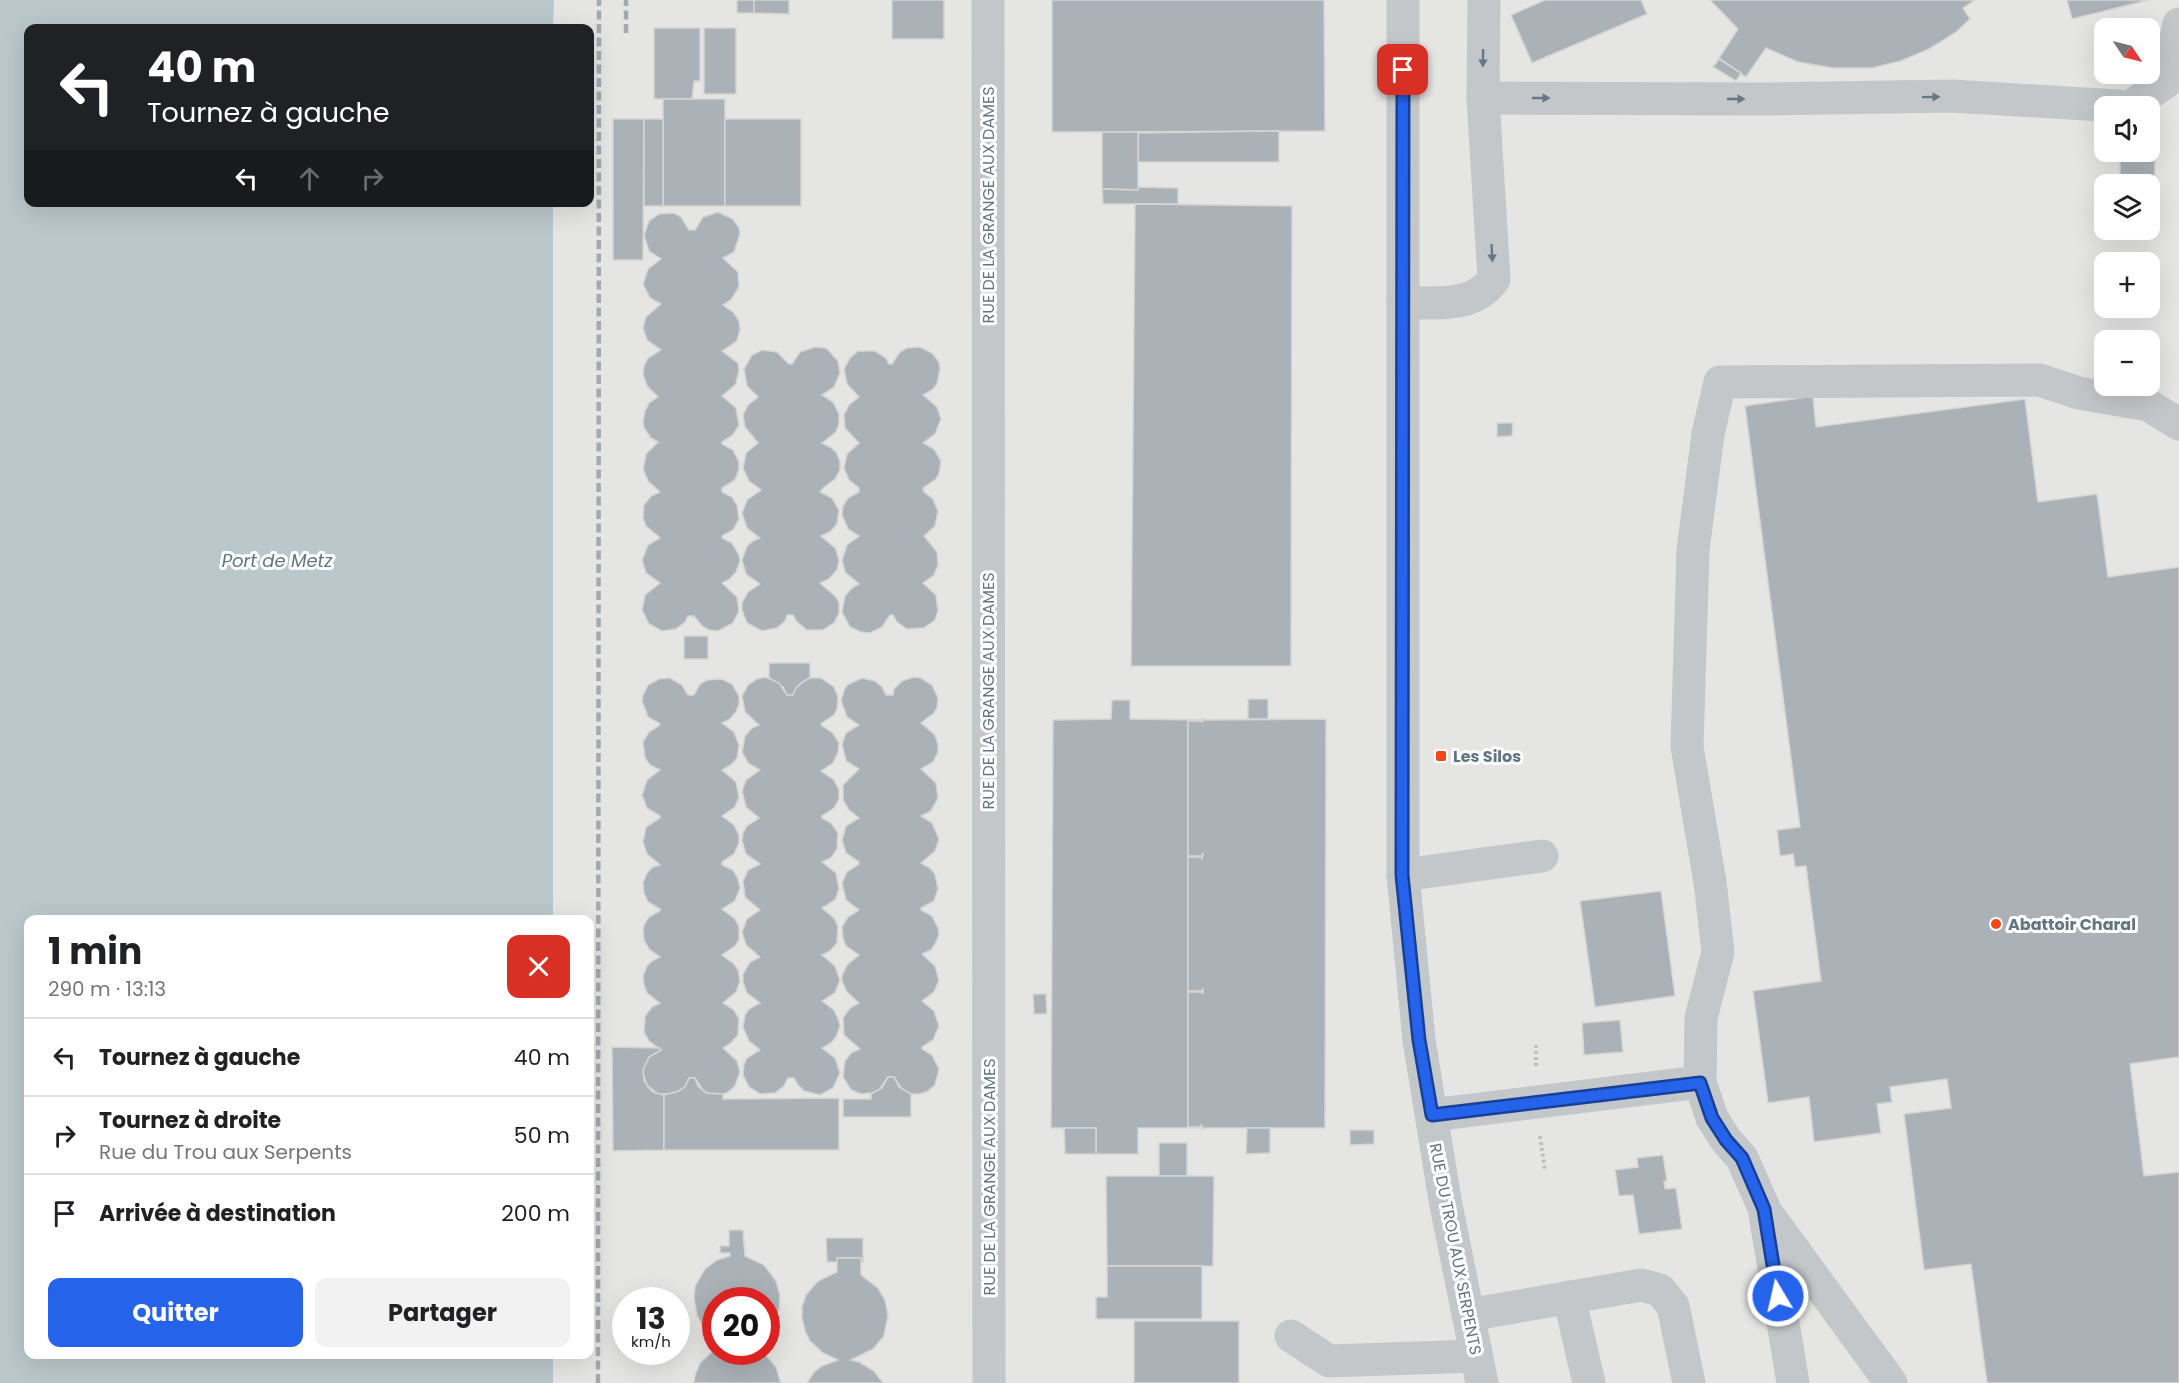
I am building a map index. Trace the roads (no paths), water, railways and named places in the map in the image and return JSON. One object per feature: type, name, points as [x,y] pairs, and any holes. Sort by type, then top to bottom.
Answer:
[{"type":"street","name":"RUE DE LA GRANGE AUX DAMES","points":[[988,0],[989,1383]]},
{"type":"street","name":"RUE DU TROU AUX SERPENTS","points":[[1403,0],[1402,875],[1419,1040],[1445,1200],[1479,1370]]},
{"type":"street","points":[[1403,303],[1462,302],[1486,289],[1494,279],[1483,98],[1484,0]]},
{"type":"street","points":[[2175,0],[2179,16]]},
{"type":"street","points":[[2146,96],[2166,82],[2179,24]]},
{"type":"street","points":[[1483,98],[1768,99],[1953,96],[2094,105]]},
{"type":"street","points":[[1891,1383],[1764,1209],[1742,1158],[1726,1140],[1712,1118],[1700,1083],[1701,1018],[1718,952],[1710,882],[1688,747],[1693,550],[1708,434],[1720,382],[2039,380],[2079,393],[2148,405],[2179,424]]},
{"type":"street","points":[[1402,875],[1542,856]]},
{"type":"street","points":[[1432,1115],[1700,1083]]},
{"type":"street","points":[[1764,1209],[1793,1383]]},
{"type":"street","points":[[1468,1315],[1641,1285],[1660,1290],[1673,1306],[1689,1383]]},
{"type":"street","points":[[1569,1297],[1589,1383]]},
{"type":"street","points":[[1291,1336],[1329,1361],[1479,1370]]},
{"type":"water","name":"Port de Metz","points":[[0,0],[554,0],[553,24],[24,24],[24,207],[553,207],[553,915],[24,915],[24,1359],[553,1359],[553,1383],[0,1383]]},
{"type":"railway","points":[[598,1383],[599,0]]},
{"type":"railway","points":[[626,0],[626,33]]},
{"type":"place","name":"Les Silos","points":[[1441,756]]},
{"type":"place","name":"Abattoir Charal","points":[[1996,924]]}]
